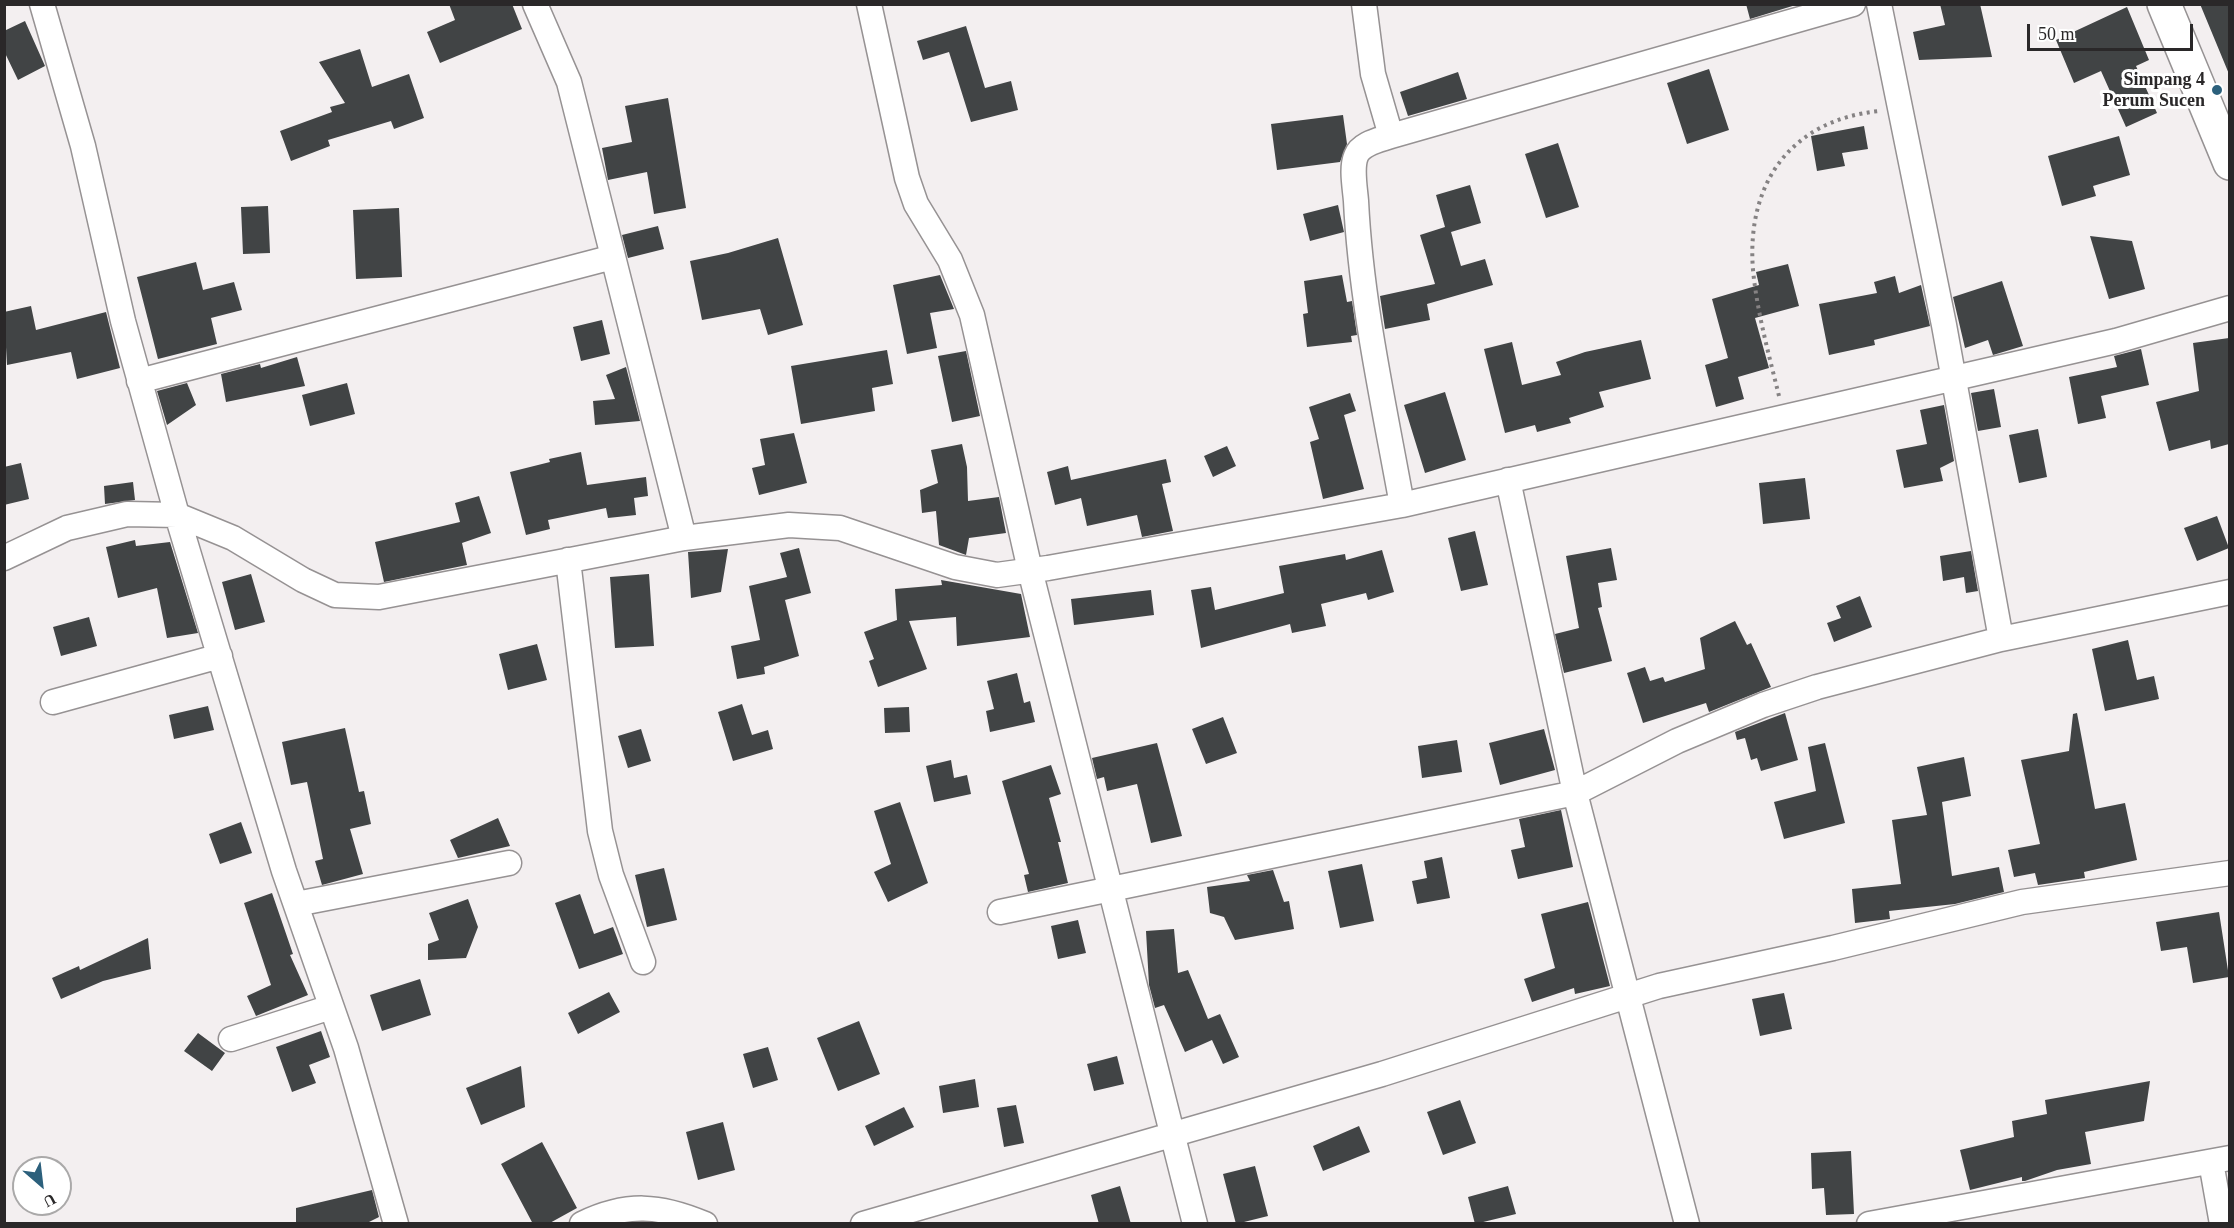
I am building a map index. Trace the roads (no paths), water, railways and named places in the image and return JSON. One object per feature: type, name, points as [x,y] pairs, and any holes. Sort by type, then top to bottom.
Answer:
[{"type":"main road","points":[[2164,4],[2222,121],[2229,163]]},
{"type":"street","points":[[42,4],[83,146],[123,321],[177,515],[296,904],[331,1007],[396,1224]]},
{"type":"street","points":[[535,4],[569,82],[684,538]]},
{"type":"street","points":[[869,4],[907,178],[916,204],[950,260],[972,315],[1030,570],[1195,1224]]},
{"type":"street","points":[[1364,4],[1373,74],[1391,136]]},
{"type":"street","points":[[1402,505],[1361,255],[1355,176],[1356,156],[1362,148],[1391,136],[1853,4]]},
{"type":"street","points":[[1879,4],[1954,378],[2001,639]]},
{"type":"street","points":[[140,381],[614,257]]},
{"type":"street","points":[[4,558],[68,528],[127,514],[177,515],[233,538],[303,580],[335,595],[379,597],[684,538],[789,525],[840,528],[955,567],[997,574],[1402,505],[2116,341],[2229,308]]},
{"type":"street","points":[[1508,480],[1575,793],[1687,1224]]},
{"type":"street","points":[[568,560],[600,831],[611,876],[643,962]]},
{"type":"street","points":[[1000,912],[1575,793],[1677,741],[1763,705],[1826,685],[2001,639],[2229,592]]},
{"type":"street","points":[[53,702],[220,656]]},
{"type":"street","points":[[296,904],[509,863]]},
{"type":"street","points":[[863,1224],[1382,1074],[1627,996],[2022,902],[2229,873]]},
{"type":"street","points":[[231,1039],[331,1007]]},
{"type":"street","points":[[1869,1224],[2220,1160],[2222,1224]]},
{"type":"street","points":[[582,1224],[599,1215],[651,1207],[673,1210],[705,1224]]},
{"type":"place","name":"Simpang 4 Perum Sucen","points":[[2217,90]]}]
